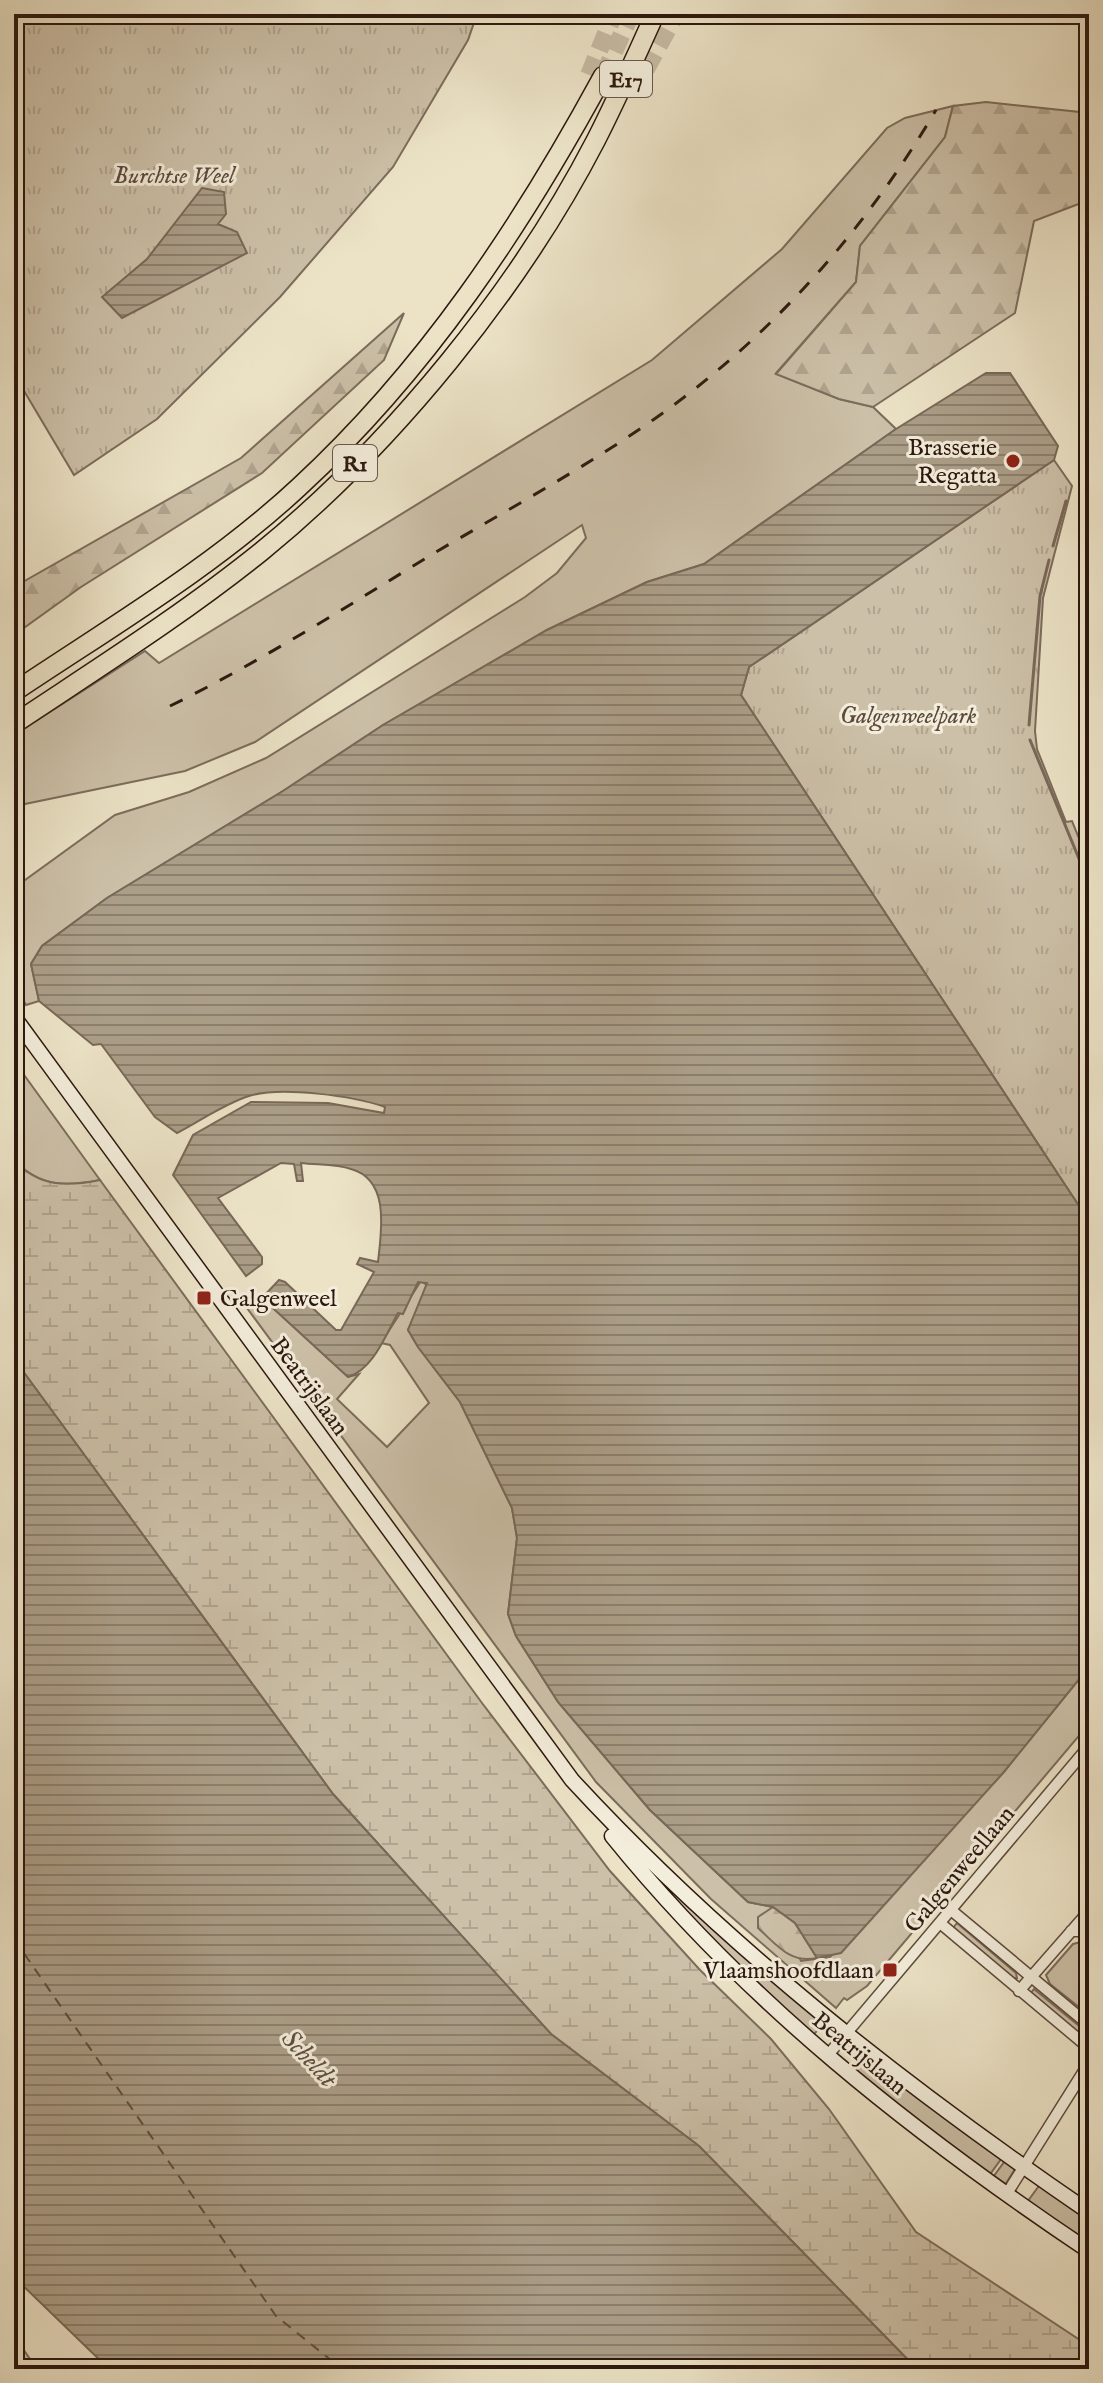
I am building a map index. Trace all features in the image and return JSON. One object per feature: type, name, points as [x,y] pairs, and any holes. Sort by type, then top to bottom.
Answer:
[{"type":"highway","name":"E17","points":[[595,143],[655,14]]},
{"type":"highway","name":"R1","points":[[14,692],[211,560],[298,488],[373,411],[439,335],[484,275],[540,186],[596,75]]},
{"type":"highway","name":"R1","points":[[14,724],[263,550],[367,453],[419,397],[507,284],[595,143],[618,120],[633,93]]},
{"type":"street","name":"Beatrijslaan","points":[[14,1017],[572,1780],[587,1805],[679,1915],[757,1994],[920,2131],[1089,2251]]},
{"type":"street","name":"Galgenweellaan","points":[[828,2055],[1089,1746]]},
{"type":"street","name":"Beatrijslaan","points":[[572,1780],[670,1882],[846,2034],[1089,2212]]},
{"type":"street","points":[[951,1910],[1089,2025]]},
{"type":"street","points":[[1019,1991],[1089,1911]]},
{"type":"street","points":[[940,1923],[1089,2048]]},
{"type":"street","points":[[1071,1931],[1089,1931]]},
{"type":"street","points":[[1006,2195],[1089,2063]]},
{"type":"green space","name":"Burchtse Weel","points":[[14,14],[477,14],[468,40],[393,167],[280,297],[157,419],[74,475],[14,374]]},
{"type":"green space","points":[[986,102],[1089,113],[1089,200],[1034,221],[1015,313],[873,407],[839,399],[776,374],[856,282],[860,246],[945,137],[953,106]]},
{"type":"green space","points":[[953,106],[945,137],[860,246],[856,282],[776,373],[839,399],[873,407],[896,429],[704,564],[647,582],[547,630],[383,725],[283,791],[107,898],[42,946],[31,964],[39,1001],[26,1005],[14,984],[14,888],[115,815],[189,792],[266,758],[525,597],[557,573],[586,538],[582,525],[255,742],[185,771],[25,804],[14,810],[14,735],[145,651],[159,663],[652,360],[782,249],[887,128],[905,118]]},
{"type":"green space","points":[[404,313],[384,360],[262,473],[81,587],[14,635],[14,587],[241,458]]},
{"type":"green space","name":"Galgenweelpark","points":[[1054,460],[1072,486],[1043,598],[1035,731],[1037,749],[1066,822],[1072,821],[1089,863],[1089,1221],[741,695],[749,667]]},
{"type":"green space","points":[[14,1061],[100,1180],[76,1184],[54,1183],[33,1176],[14,1160]]},
{"type":"green space","points":[[14,1160],[33,1176],[54,1183],[76,1184],[100,1180],[482,1703],[610,1871],[700,1970],[771,2039],[829,2109],[916,2232],[1089,2346],[1089,2369],[917,2369],[699,2146],[551,2034],[333,1794],[14,1359]]},
{"type":"green space","points":[[421,1281],[428,1286],[408,1330],[460,1402],[512,1508],[517,1538],[508,1614],[516,1636],[558,1702],[650,1810],[748,1902],[773,1907],[801,1961],[830,1957],[1003,1773],[1089,1667],[1089,1724],[867,1986],[847,2000],[844,1998],[836,2008],[711,1899],[596,1782],[247,1308],[262,1298],[348,1377],[359,1374],[337,1399],[387,1447],[429,1403],[390,1345],[381,1343]]},
{"type":"green space","points":[[624,1839],[825,2021],[811,2038],[688,1920]]},
{"type":"green space","points":[[773,1907],[795,1923],[817,1958],[791,1956],[758,1928],[758,1917]]},
{"type":"green space","points":[[957,1923],[1016,1973],[1017,1978],[1012,1978],[953,1928]]},
{"type":"green space","points":[[1089,1940],[1089,2015],[1050,1984],[1046,1975],[1073,1944]]},
{"type":"green space","points":[[1034,1989],[1089,2034],[1089,2042],[1031,1993]]},
{"type":"green space","points":[[864,2054],[1004,2155],[988,2177],[850,2070]]},
{"type":"green space","points":[[1007,2158],[1017,2166],[1005,2185],[991,2180]]},
{"type":"green space","points":[[1041,2183],[1089,2215],[1089,2248],[1025,2205]]},
{"type":"green space","points":[[14,2336],[37,2369],[21,2369],[14,2355]]},
{"type":"water","points":[[202,188],[224,192],[226,214],[218,224],[237,232],[247,253],[122,318],[102,297],[147,259]]},
{"type":"water","name":"Galgenweel","points":[[986,373],[1010,373],[1058,446],[1054,460],[749,667],[741,695],[1089,1221],[1089,1667],[1003,1773],[841,1953],[817,1958],[795,1923],[773,1907],[748,1902],[650,1810],[558,1702],[516,1636],[508,1614],[517,1538],[512,1508],[460,1402],[408,1330],[427,1283],[418,1282],[403,1314],[398,1313],[372,1359],[348,1377],[262,1298],[279,1280],[285,1282],[336,1330],[341,1330],[374,1272],[357,1264],[360,1258],[378,1262],[381,1209],[373,1184],[351,1169],[301,1163],[303,1181],[297,1181],[294,1164],[281,1163],[218,1198],[262,1257],[262,1264],[246,1276],[173,1175],[193,1135],[251,1102],[328,1103],[384,1113],[385,1107],[317,1094],[263,1093],[230,1103],[177,1133],[155,1117],[101,1044],[93,1045],[39,1001],[31,964],[42,946],[107,898],[283,791],[383,725],[547,630],[647,582],[704,564],[896,429]]},
{"type":"water","name":"Scheldt","points":[[14,1359],[333,1794],[551,2034],[699,2146],[917,2369],[109,2369],[14,2277]]},
{"type":"waterway","points":[[1053,546],[1066,501]]},
{"type":"waterway","points":[[1029,725],[1040,596],[1049,560]]},
{"type":"waterway","points":[[1030,740],[1089,883]]},
{"type":"ferry route","points":[[14,1939],[276,2316],[342,2369]]},
{"type":"tunnel","points":[[589,75],[614,14]]},
{"type":"tunnel","points":[[603,76],[631,14]]},
{"type":"tunnel","points":[[633,93],[676,14]]},
{"type":"railway","points":[[170,706],[272,651],[573,472],[696,388],[775,318],[846,240],[908,155],[936,110]]},
{"type":"place","name":"Brasserie Regatta","points":[[1013,461]]},
{"type":"place","name":"Galgenweel","points":[[204,1298]]},
{"type":"place","name":"Vlaamshoofdlaan","points":[[890,1970]]}]
